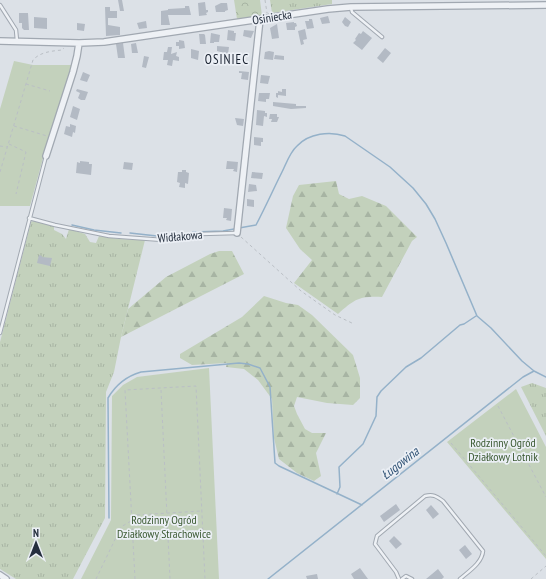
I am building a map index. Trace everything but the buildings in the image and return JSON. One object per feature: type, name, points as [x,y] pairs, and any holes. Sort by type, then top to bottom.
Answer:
[{"type":"street","name":"Osiniecka","points":[[0,41],[79,43],[111,41],[328,9],[351,7],[546,4]]},
{"type":"street","points":[[237,233],[260,19]]},
{"type":"street","points":[[46,156],[74,67],[79,43]]},
{"type":"street","points":[[0,575],[6,579]]},
{"type":"lane","points":[[0,5],[16,30],[17,41]]},
{"type":"lane","points":[[351,7],[352,12],[382,37]]},
{"type":"lane","points":[[0,333],[46,156]]},
{"type":"lane","name":"Widłakowa","points":[[29,218],[95,233],[163,240],[200,234],[237,233]]},
{"type":"lane","points":[[412,579],[406,576],[400,579],[375,544],[377,536],[425,496],[431,494],[436,495],[442,501],[483,551],[483,557],[480,561],[460,579]]},
{"type":"path","points":[[265,0],[268,18]]},
{"type":"path","points":[[0,172],[33,60],[46,52],[62,50],[65,42]]},
{"type":"path","points":[[26,84],[50,91]]},
{"type":"path","points":[[14,126],[49,136]]},
{"type":"path","points":[[9,144],[26,152],[16,194]]},
{"type":"path","points":[[0,146],[8,147]]},
{"type":"path","points":[[237,233],[300,291],[335,315],[354,324]]},
{"type":"path","points":[[135,579],[125,390],[196,386],[205,579]]},
{"type":"path","points":[[161,389],[170,579]]},
{"type":"path","points":[[498,406],[546,497]]},
{"type":"path","points":[[451,443],[546,556]]},
{"type":"path","points":[[96,579],[121,527],[131,522],[136,515],[201,511]]},
{"type":"path","points":[[531,579],[546,566]]},
{"type":"green space","points":[[234,0],[260,0],[262,16],[237,19]]},
{"type":"green space","points":[[270,0],[332,0],[332,4],[272,13]]},
{"type":"green space","points":[[14,61],[33,65],[72,65],[49,136],[30,206],[0,206],[0,109]]},
{"type":"green space","points":[[336,181],[339,194],[349,199],[362,196],[386,206],[417,237],[412,241],[382,297],[362,298],[353,302],[338,314],[294,283],[312,260],[300,249],[286,228],[293,196],[299,185]]},
{"type":"green space","points":[[33,221],[54,226],[54,230],[62,234],[66,239],[69,229],[85,234],[90,242],[96,243],[99,236],[119,239],[145,240],[114,372],[106,392],[105,518],[73,579],[16,579],[0,569],[0,342],[31,222]]},
{"type":"green space","points":[[219,251],[232,251],[244,274],[121,337],[128,309],[166,277],[210,254]]},
{"type":"green space","points":[[264,296],[298,305],[312,315],[353,355],[360,378],[360,398],[353,405],[327,403],[297,397],[294,406],[305,429],[312,433],[326,433],[316,453],[321,476],[314,481],[297,473],[279,459],[274,438],[272,399],[258,380],[244,369],[226,367],[227,363],[192,365],[180,358],[180,354],[242,317]]},
{"type":"green space","name":"Rodzinny Ogród Działkowy Strachowice","points":[[209,368],[219,579],[81,579],[111,520],[112,396],[123,385],[137,377]]},
{"type":"green space","points":[[532,383],[546,388],[546,436],[521,387]]},
{"type":"green space","name":"Rodzinny Ogród Działkowy Lotnik","points":[[516,389],[546,447],[546,559],[447,442]]},
{"type":"waterway","points":[[239,228],[256,225],[290,155],[302,142],[307,138],[320,134],[339,134],[345,136],[390,167],[413,188],[426,204],[446,243],[477,316],[534,371]]},
{"type":"waterway","points":[[72,225],[94,230],[121,233]]},
{"type":"waterway","points":[[193,232],[234,229]]},
{"type":"waterway","points":[[130,233],[166,237],[180,235]]},
{"type":"waterway","points":[[337,494],[340,487],[339,467],[363,444],[376,416],[377,397],[381,391],[406,367],[421,358],[460,325],[476,316]]},
{"type":"waterway","points":[[109,518],[108,398],[114,389],[126,379],[141,372],[239,363],[260,368],[270,387],[275,463],[362,505]]},
{"type":"waterway","name":"Ługowina","points":[[268,579],[523,377],[534,371],[546,377]]},
{"type":"district","name":"OSINIEC","points":[[227,59]]}]
